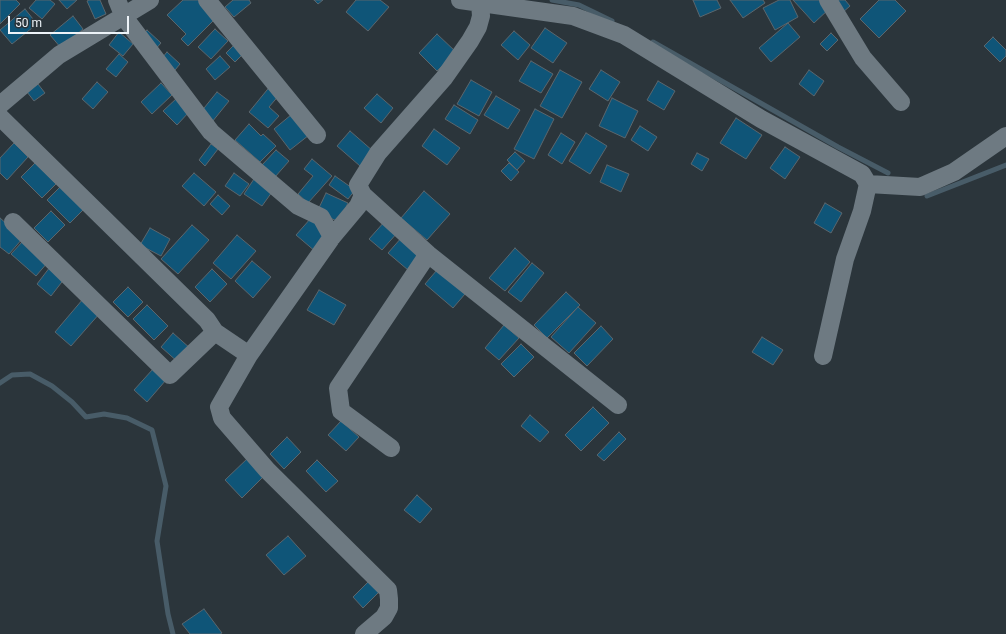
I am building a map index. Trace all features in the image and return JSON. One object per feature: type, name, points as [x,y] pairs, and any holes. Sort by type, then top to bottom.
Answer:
[{"type":"street","points":[[117,0],[124,17],[211,132],[298,206],[321,217],[332,237]]},
{"type":"street","points":[[0,105],[59,56],[150,0]]},
{"type":"street","points":[[207,0],[317,135]]},
{"type":"street","points":[[460,0],[480,3],[533,5],[573,16],[624,35],[761,119],[862,174],[868,184],[862,211],[845,259],[823,356]]},
{"type":"street","points":[[828,0],[863,58],[901,102]]},
{"type":"street","points":[[480,3],[481,16],[478,27],[470,40],[444,78],[378,153],[358,185],[362,195],[428,254],[618,405]]},
{"type":"street","points":[[0,117],[207,320],[215,332],[249,355]]},
{"type":"street","points":[[868,184],[920,187],[954,172],[1006,136]]},
{"type":"street","points":[[362,195],[358,206],[332,237],[249,355],[219,407],[222,418],[267,470],[388,590],[390,599],[389,608],[384,618],[364,634]]},
{"type":"street","points":[[13,222],[170,375],[215,332]]},
{"type":"street","points":[[392,448],[341,411],[338,388],[428,254]]},
{"type":"building","points":[[0,0],[16,0],[20,4],[0,24]]},
{"type":"building","points":[[36,0],[50,0],[55,4],[42,19],[29,8]]},
{"type":"building","points":[[59,0],[77,0],[67,9]]},
{"type":"building","points":[[100,0],[106,14],[95,19],[87,1]]},
{"type":"building","points":[[183,0],[208,0],[221,13],[188,46],[181,39],[186,34],[167,15]]},
{"type":"building","points":[[233,0],[249,0],[251,3],[234,17],[225,7]]},
{"type":"building","points":[[314,0],[323,0],[318,4]]},
{"type":"building","points":[[356,0],[380,0],[389,7],[368,31],[346,12]]},
{"type":"building","points":[[693,0],[717,0],[721,8],[700,17]]},
{"type":"building","points":[[730,0],[763,0],[765,3],[743,18]]},
{"type":"building","points":[[779,0],[790,0],[798,17],[775,30],[763,8]]},
{"type":"building","points":[[793,0],[821,0],[829,9],[814,23]]},
{"type":"building","points":[[838,0],[845,0],[850,6],[842,13]]},
{"type":"building","points":[[879,0],[895,0],[906,11],[879,38],[860,19]]},
{"type":"building","points":[[25,9],[37,24],[12,44],[0,30]]},
{"type":"building","points":[[73,16],[83,29],[61,48],[50,35]]},
{"type":"building","points":[[788,23],[800,37],[771,62],[759,48]]},
{"type":"building","points":[[545,28],[567,43],[553,63],[531,48]]},
{"type":"building","points":[[215,29],[228,41],[211,59],[198,47]]},
{"type":"building","points":[[147,30],[161,43],[153,52],[139,39]]},
{"type":"building","points":[[514,31],[530,45],[518,60],[501,45]]},
{"type":"building","points":[[119,32],[133,44],[123,56],[109,45]]},
{"type":"building","points":[[831,33],[838,40],[827,51],[820,44]]},
{"type":"building","points":[[437,34],[456,52],[437,71],[419,53]]},
{"type":"building","points":[[993,37],[1006,50],[1006,56],[1000,62],[984,46]]},
{"type":"building","points":[[241,38],[250,47],[235,62],[226,53]]},
{"type":"building","points":[[167,52],[180,64],[170,76],[157,64]]},
{"type":"building","points":[[119,54],[128,62],[116,77],[106,69]]},
{"type":"building","points":[[220,56],[230,67],[215,80],[206,69]]},
{"type":"building","points":[[531,61],[553,74],[541,93],[519,81]]},
{"type":"building","points":[[560,70],[582,82],[562,118],[540,106]]},
{"type":"building","points":[[601,70],[620,82],[608,101],[589,89]]},
{"type":"building","points":[[809,70],[824,81],[814,96],[799,84]]},
{"type":"building","points":[[276,79],[286,87],[269,107],[279,116],[268,128],[249,112]]},
{"type":"building","points":[[471,80],[492,92],[479,116],[457,104]]},
{"type":"building","points":[[658,81],[675,91],[664,110],[647,100]]},
{"type":"building","points":[[97,82],[108,92],[93,109],[82,99]]},
{"type":"building","points":[[161,83],[172,95],[152,114],[141,102]]},
{"type":"building","points":[[38,84],[45,93],[34,101],[27,92]]},
{"type":"building","points":[[217,92],[229,101],[212,122],[200,113]]},
{"type":"building","points":[[377,94],[393,108],[381,123],[364,108]]},
{"type":"building","points":[[496,96],[520,110],[508,129],[484,115]]},
{"type":"building","points":[[177,98],[190,111],[177,125],[163,111]]},
{"type":"building","points":[[612,98],[638,111],[625,138],[599,126]]},
{"type":"building","points":[[454,105],[478,120],[470,134],[445,119]]},
{"type":"building","points":[[535,109],[554,119],[534,159],[514,149]]},
{"type":"building","points":[[297,110],[318,128],[290,150],[274,129]]},
{"type":"building","points":[[736,118],[762,135],[746,159],[720,143]]},
{"type":"building","points":[[249,124],[261,136],[263,134],[276,146],[260,162],[235,140]]},
{"type":"building","points":[[640,126],[657,137],[648,151],[631,140]]},
{"type":"building","points":[[434,129],[460,148],[447,165],[422,146]]},
{"type":"building","points":[[350,131],[373,151],[360,166],[337,146]]},
{"type":"building","points":[[561,133],[575,142],[562,164],[548,155]]},
{"type":"building","points":[[586,133],[607,146],[590,174],[569,161]]},
{"type":"building","points":[[14,143],[28,157],[7,180],[0,173],[0,158]]},
{"type":"building","points":[[211,144],[218,149],[205,166],[199,160]]},
{"type":"building","points":[[785,147],[800,157],[785,179],[770,168]]},
{"type":"building","points":[[276,150],[289,161],[275,177],[262,165]]},
{"type":"building","points":[[515,152],[525,161],[517,170],[507,160]]},
{"type":"building","points":[[697,153],[709,159],[702,171],[691,164]]},
{"type":"building","points":[[312,159],[332,176],[308,203],[298,194],[313,176],[304,169]]},
{"type":"building","points":[[35,163],[56,184],[42,198],[21,177]]},
{"type":"building","points":[[509,163],[519,172],[511,181],[501,171]]},
{"type":"building","points":[[607,165],[629,174],[621,192],[600,182]]},
{"type":"building","points":[[194,173],[216,192],[204,206],[182,186]]},
{"type":"building","points":[[234,173],[249,184],[240,196],[225,186]]},
{"type":"building","points":[[335,176],[355,190],[348,199],[329,185]]},
{"type":"building","points":[[254,179],[272,192],[262,206],[244,194]]},
{"type":"building","points":[[62,185],[85,208],[70,223],[47,200]]},
{"type":"building","points":[[424,191],[450,214],[427,240],[401,218]]},
{"type":"building","points":[[326,193],[348,203],[339,222],[317,212]]},
{"type":"building","points":[[218,195],[230,206],[222,215],[210,204]]},
{"type":"building","points":[[825,203],[842,213],[831,233],[814,223]]},
{"type":"building","points":[[51,211],[65,225],[48,242],[34,228]]},
{"type":"building","points":[[0,218],[23,238],[9,254],[0,247]]},
{"type":"building","points":[[311,218],[331,235],[316,252],[296,235]]},
{"type":"building","points":[[385,221],[398,232],[382,250],[369,239]]},
{"type":"building","points":[[192,225],[209,240],[178,274],[161,259]]},
{"type":"building","points":[[150,228],[170,239],[161,256],[140,245]]},
{"type":"building","points":[[237,235],[256,251],[231,279],[213,263]]},
{"type":"building","points":[[402,237],[422,254],[408,270],[388,253]]},
{"type":"building","points":[[23,241],[48,262],[36,276],[11,254]]},
{"type":"building","points":[[515,248],[530,262],[505,291],[489,278]]},
{"type":"building","points":[[252,261],[271,277],[253,298],[235,281]]},
{"type":"building","points":[[532,263],[544,273],[521,302],[508,292]]},
{"type":"building","points":[[50,267],[65,278],[51,296],[37,284]]},
{"type":"building","points":[[212,269],[227,284],[210,302],[195,287]]},
{"type":"building","points":[[437,270],[465,294],[453,308],[425,284]]},
{"type":"building","points":[[128,287],[143,302],[128,317],[113,302]]},
{"type":"building","points":[[319,290],[346,305],[334,325],[307,310]]},
{"type":"building","points":[[566,292],[580,305],[547,338],[534,325]]},
{"type":"building","points":[[83,299],[100,313],[71,346],[55,332]]},
{"type":"building","points":[[147,305],[168,326],[154,340],[133,319]]},
{"type":"building","points":[[578,307],[596,323],[569,353],[551,337]]},
{"type":"building","points":[[504,325],[519,338],[499,360],[485,348]]},
{"type":"building","points":[[601,326],[613,339],[587,366],[574,353]]},
{"type":"building","points":[[173,333],[191,349],[179,363],[161,347]]},
{"type":"building","points":[[762,337],[783,350],[773,365],[752,352]]},
{"type":"building","points":[[521,344],[534,357],[514,377],[501,364]]},
{"type":"building","points":[[153,369],[166,380],[147,402],[134,390]]},
{"type":"building","points":[[593,407],[609,423],[581,451],[565,435]]},
{"type":"building","points":[[530,415],[549,432],[540,442],[521,426]]},
{"type":"building","points":[[341,421],[359,437],[346,451],[328,435]]},
{"type":"building","points":[[619,432],[626,439],[604,461],[597,455]]},
{"type":"building","points":[[287,437],[301,452],[284,469],[270,454]]},
{"type":"building","points":[[249,457],[265,475],[242,498],[225,480]]},
{"type":"building","points":[[317,460],[338,481],[326,492],[306,471]]},
{"type":"building","points":[[417,495],[432,509],[420,523],[404,510]]},
{"type":"building","points":[[288,536],[306,556],[284,575],[266,555]]},
{"type":"building","points":[[368,582],[379,592],[363,608],[353,597]]},
{"type":"building","points":[[204,609],[222,633],[190,634],[182,624]]},
{"type":"waterway","points":[[552,0],[579,5],[612,21]]},
{"type":"waterway","points":[[653,42],[838,147],[888,173]]},
{"type":"waterway","points":[[927,196],[1006,165]]},
{"type":"waterway","points":[[0,383],[12,375],[30,374],[52,386],[72,402],[86,417],[104,414],[127,418],[152,430],[166,486],[157,541],[168,614],[173,634]]}]
